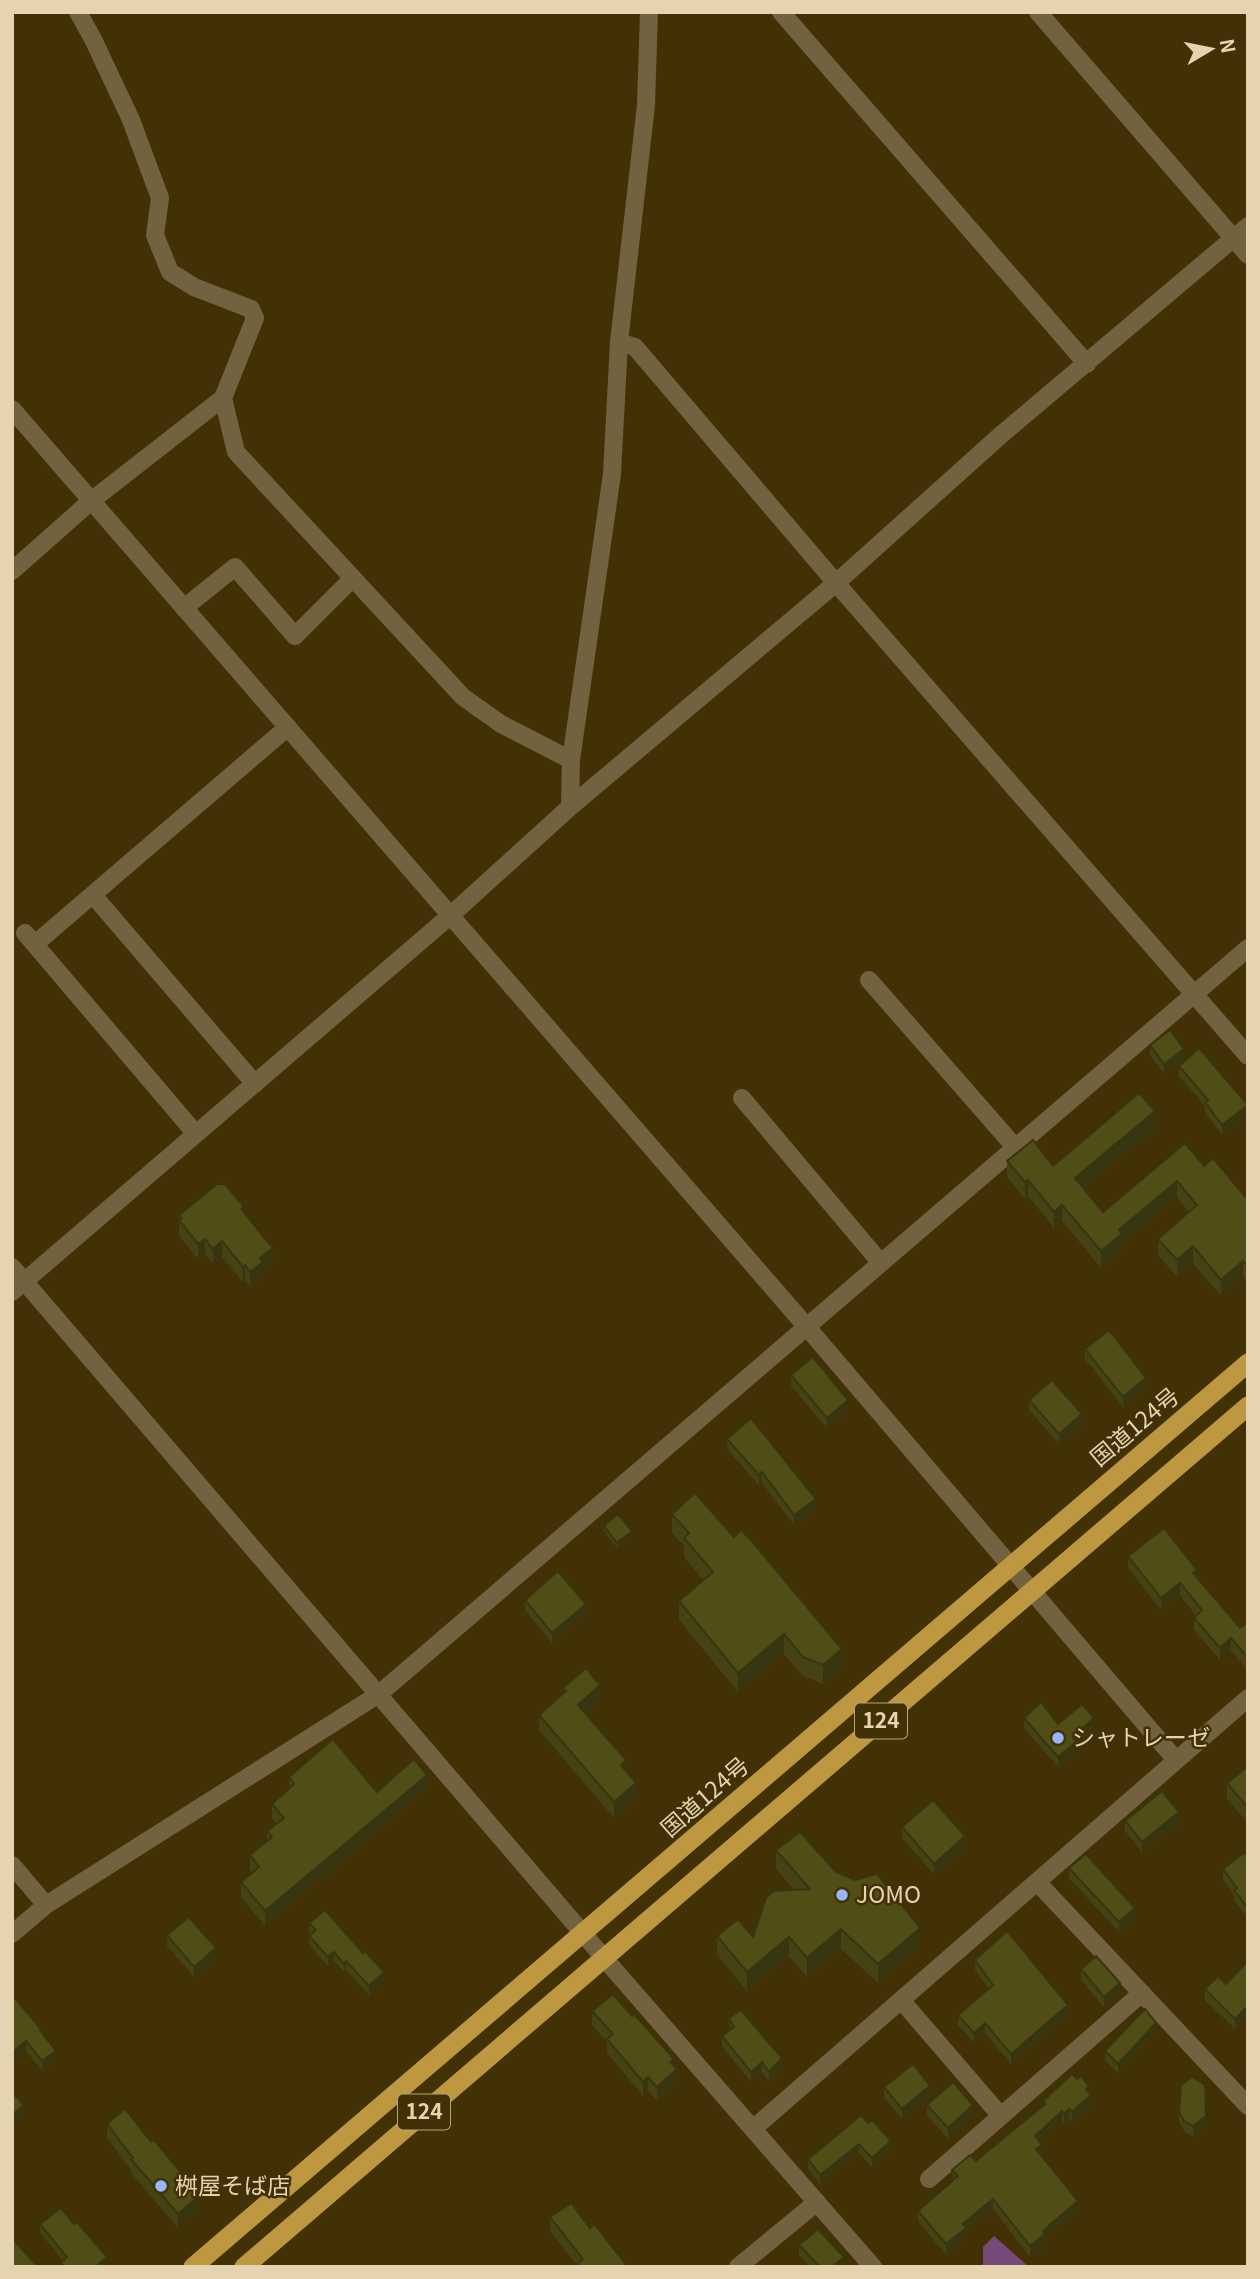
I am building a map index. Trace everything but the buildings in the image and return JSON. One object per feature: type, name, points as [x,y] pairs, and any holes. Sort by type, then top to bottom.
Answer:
[{"type":"highway","name":"国道124号","points":[[193,2267],[1010,1564],[1248,1363]]},
{"type":"highway","name":"124","points":[[244,2267],[1248,1406]]},
{"type":"street","points":[[12,571],[90,501],[223,398],[255,318],[251,309],[194,287],[170,272],[155,235],[160,198],[131,120],[78,12]]},
{"type":"street","points":[[570,807],[572,760],[612,474],[619,342],[646,105],[649,12]]},
{"type":"street","points":[[781,12],[1087,364]]},
{"type":"street","points":[[1038,12],[1248,255]]},
{"type":"street","points":[[18,1287],[451,915],[570,807],[836,583],[1002,434],[1248,226]]},
{"type":"street","points":[[619,342],[635,347],[836,583],[1248,1056]]},
{"type":"street","points":[[223,398],[236,452],[463,697],[501,724],[572,760]]},
{"type":"street","points":[[12,410],[806,1326],[1176,1760]]},
{"type":"street","points":[[184,608],[235,567],[295,636],[353,578]]},
{"type":"street","points":[[196,1134],[30,939],[93,895],[288,727]]},
{"type":"street","points":[[93,895],[255,1084]]},
{"type":"street","points":[[12,1934],[46,1905],[379,1694],[1248,948]]},
{"type":"street","points":[[869,980],[1015,1147]]},
{"type":"street","points":[[742,1098],[880,1262]]},
{"type":"street","points":[[12,1268],[18,1287],[379,1694],[873,2267]]},
{"type":"street","points":[[754,2128],[1248,1698]]},
{"type":"street","points":[[12,1865],[46,1905]]},
{"type":"street","points":[[1037,1882],[1248,2106]]},
{"type":"street","points":[[929,2179],[1142,1993]]},
{"type":"street","points":[[901,2000],[1000,2115]]},
{"type":"street","points":[[738,2267],[817,2203]]},
{"type":"shaded area","points":[[994,2236],[1029,2267],[983,2267],[983,2247]]},
{"type":"place","name":"シャトレーゼ","points":[[1058,1738]]},
{"type":"place","name":"JOMO","points":[[842,1895]]},
{"type":"place","name":"桝屋そば店","points":[[161,2186]]}]
